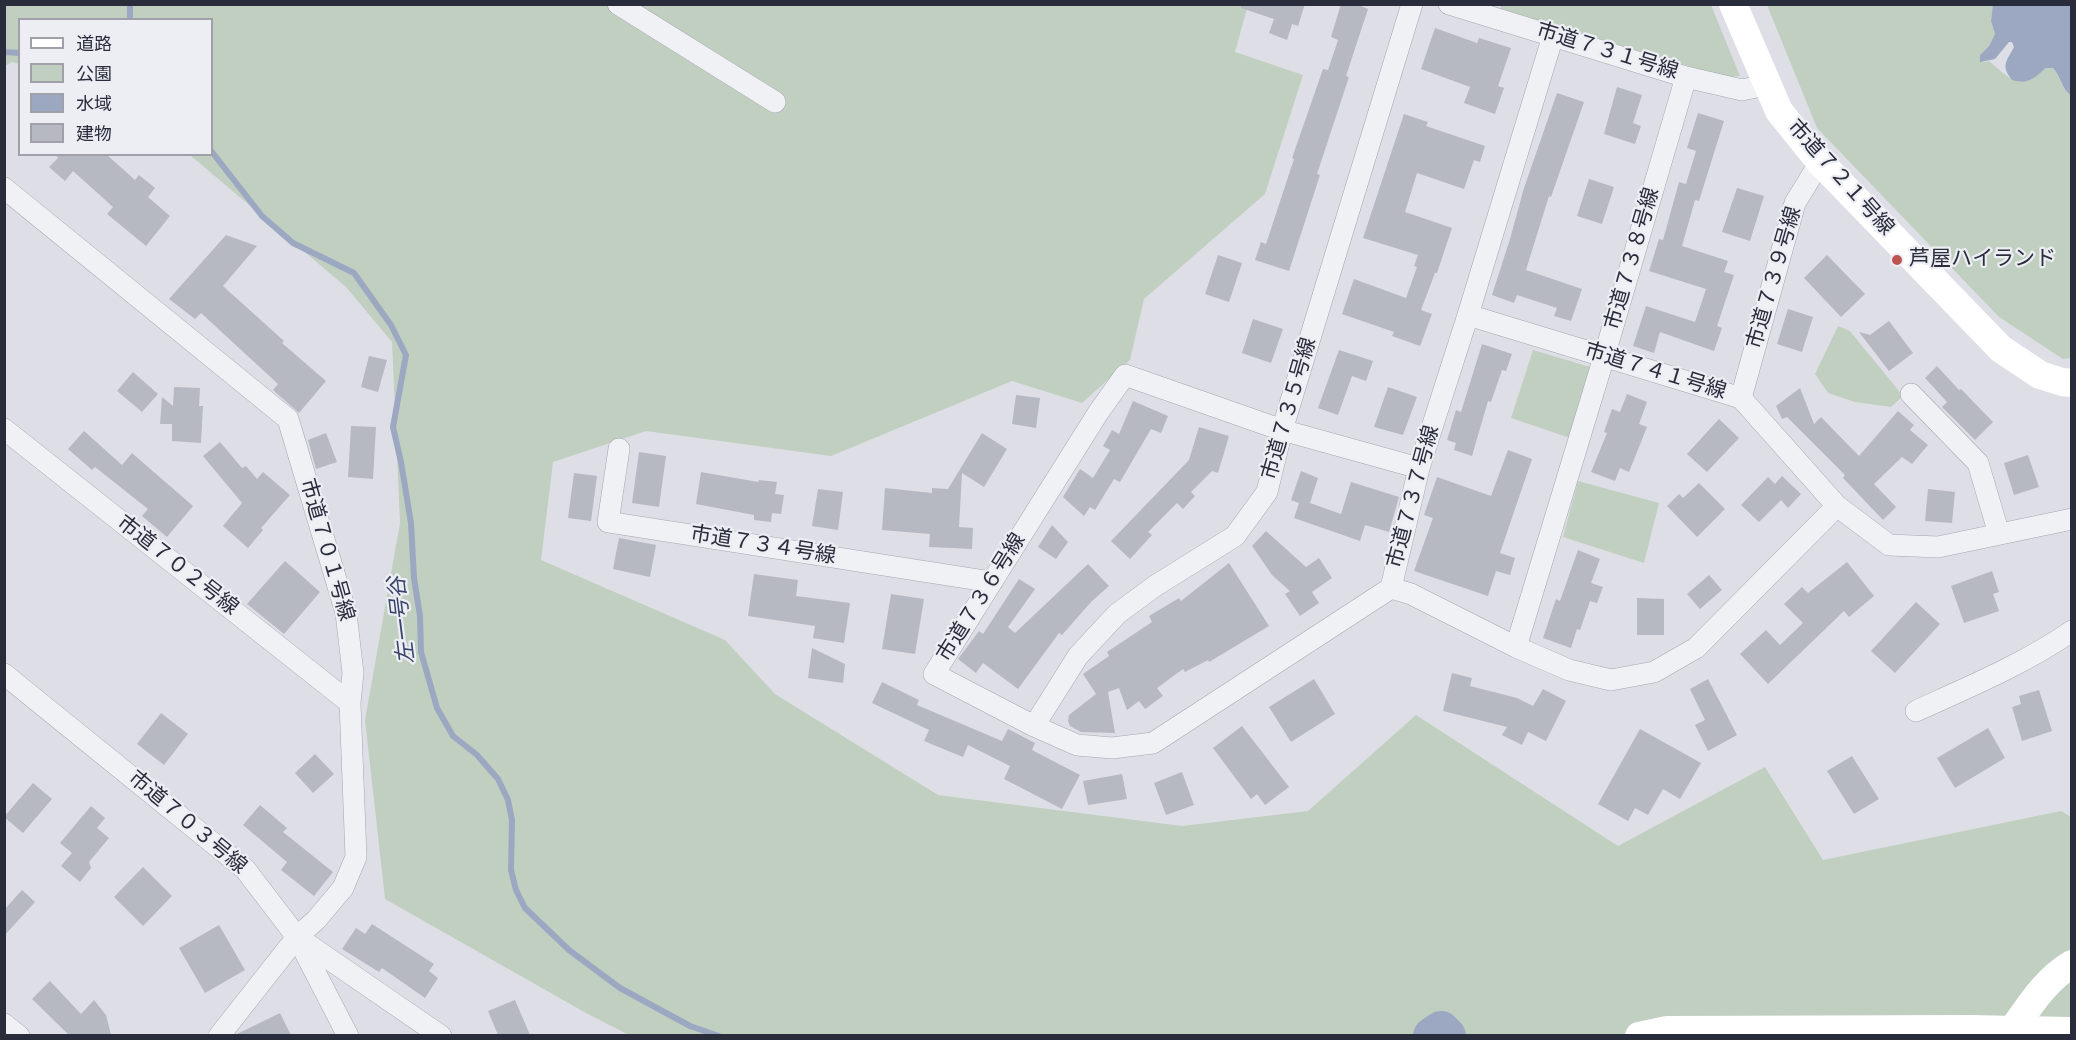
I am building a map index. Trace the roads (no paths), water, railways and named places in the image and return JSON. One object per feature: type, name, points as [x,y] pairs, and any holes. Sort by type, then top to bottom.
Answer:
[{"type":"street","points":[[618,4],[775,102]]},
{"type":"street","name":"市道７３５号線","points":[[1034,726],[1078,656],[1117,614],[1155,586],[1235,536],[1267,492],[1282,430],[1412,4]]},
{"type":"street","name":"市道７３１号線","points":[[1449,4],[1686,77],[1742,90],[1766,85]]},
{"type":"street","name":"市道７２１号線","points":[[1733,4],[1779,111],[1820,162],[2001,348],[2040,375],[2072,383]]},
{"type":"street","name":"市道７３７号線","points":[[1553,36],[1419,468],[1391,588],[1411,594],[1516,647],[1569,670],[1611,680],[1654,672],[1696,648],[1837,506]]},
{"type":"street","name":"市道７３８号線","points":[[1516,647],[1686,77]]},
{"type":"street","name":"市道７３９号線","points":[[1741,398],[1795,203],[1820,162]]},
{"type":"street","name":"市道７０１号線","points":[[4,188],[288,419],[346,613],[353,674],[350,703],[356,857],[343,888],[316,920],[297,937],[219,1035]]},
{"type":"street","name":"市道７４１号線","points":[[1468,315],[1741,398],[1837,506],[1889,545],[1938,547],[2072,519]]},
{"type":"street","name":"市道７３６号線","points":[[1391,588],[1153,742],[1112,748],[1077,745],[1034,726],[934,675],[1098,413],[1125,375],[1282,430],[1419,468]]},
{"type":"street","points":[[1911,394],[1978,463],[1999,534]]},
{"type":"street","name":"市道７０２号線","points":[[4,429],[350,703]]},
{"type":"street","name":"市道７３４号線","points":[[619,449],[608,522],[992,582]]},
{"type":"street","points":[[1916,711],[1995,675],[2072,631]]},
{"type":"street","name":"市道７０３号線","points":[[4,674],[245,868],[297,937],[348,1035]]},
{"type":"street","points":[[297,937],[441,1035]]},
{"type":"street","points":[[2008,1035],[2042,990],[2061,971],[2072,964]]},
{"type":"street","points":[[4,1024],[19,1035]]},
{"type":"street","points":[[1639,1035],[1667,1030],[2070,1031]]},
{"type":"water","points":[[1993,5],[2071,5],[2071,95],[2053,68],[2046,68],[2027,81],[2012,80],[2006,67],[2014,47],[2012,42],[2009,42],[1995,59],[1980,62],[1980,55],[1989,46],[1995,34],[1991,21]]},
{"type":"waterway","points":[[130,4],[130,18]]},
{"type":"waterway","points":[[4,52],[18,53]]},
{"type":"waterway","name":"左一号谷","points":[[213,153],[262,216],[293,243],[354,273],[391,325],[406,355],[393,427],[411,523],[421,652],[437,708],[453,736],[477,755],[498,779],[508,800],[512,820],[511,870],[516,890],[525,908],[569,950],[620,988],[690,1026],[719,1036]]},
{"type":"waterway","points":[[1432,1036],[1441,1030],[1447,1036]]},
{"type":"place","name":"芦屋ハイランド","points":[[1897,260]]}]
